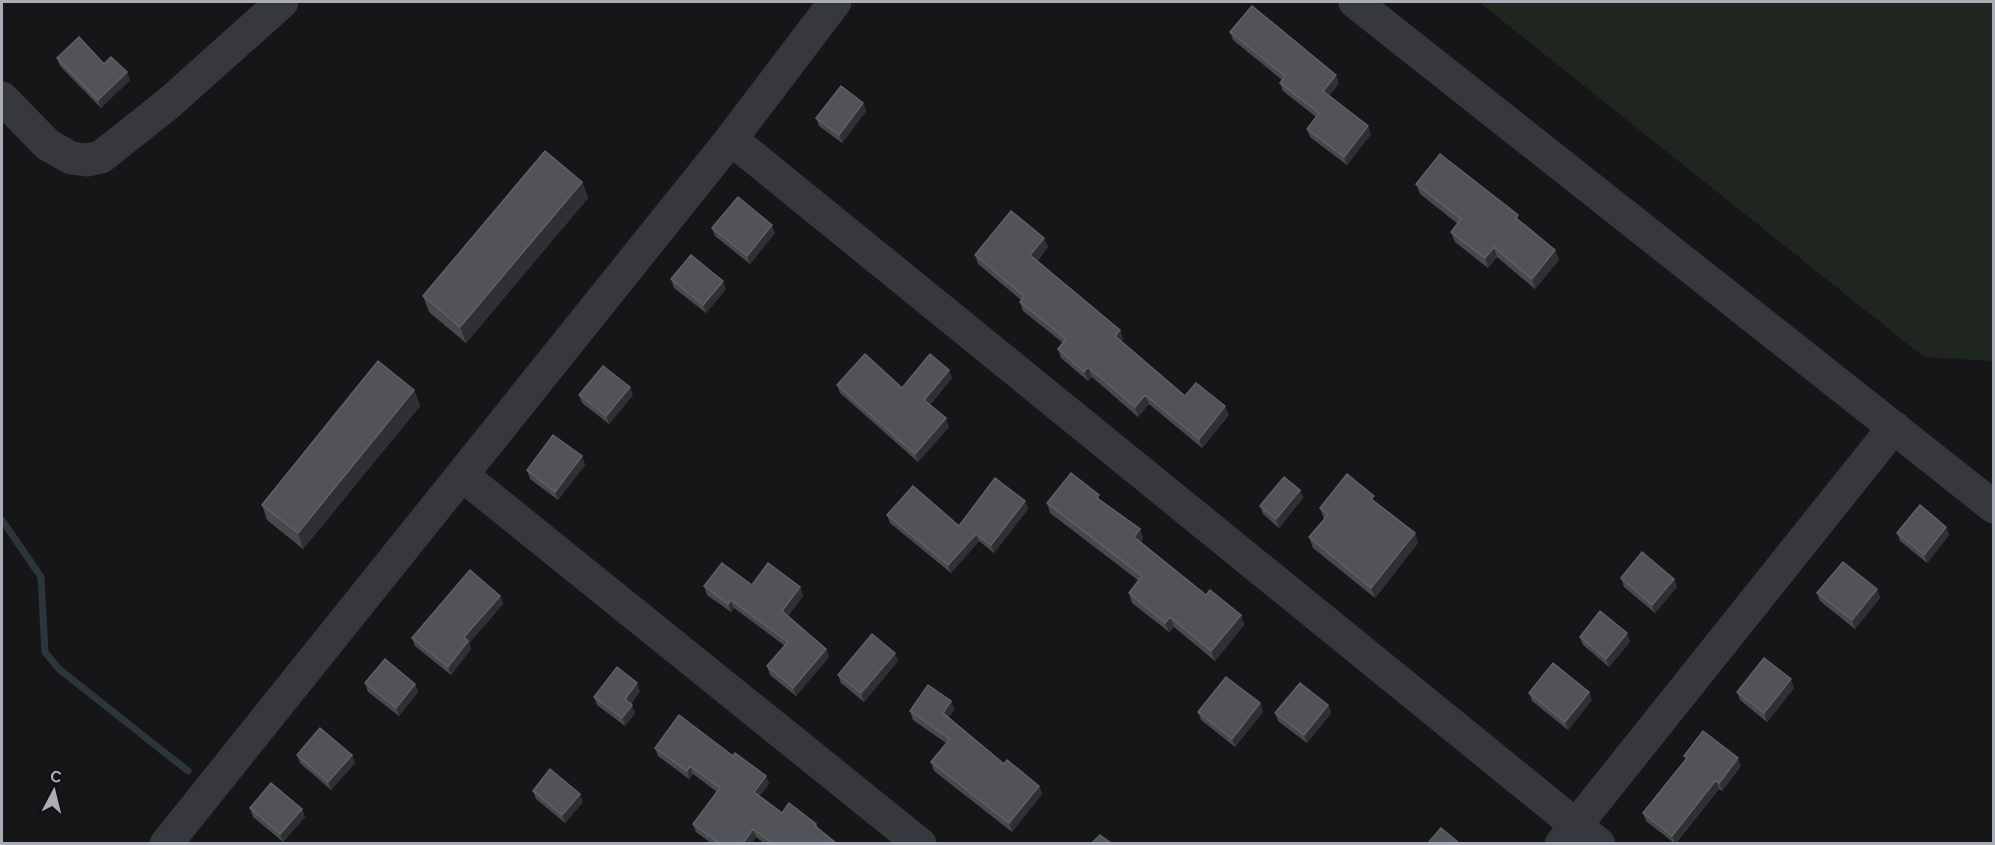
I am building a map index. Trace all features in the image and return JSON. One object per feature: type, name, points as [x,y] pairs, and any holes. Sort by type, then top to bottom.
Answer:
[{"type":"street","points":[[2,98],[48,145],[71,158],[87,160],[101,157],[169,103],[282,2]]},
{"type":"street","points":[[179,839],[462,475],[731,139],[835,2]]},
{"type":"street","points":[[1355,2],[1994,507]]},
{"type":"street","points":[[731,139],[1579,837],[1894,427]]},
{"type":"street","points":[[462,475],[920,843]]},
{"type":"shaded area","points":[[1479,2],[1993,2],[1993,361],[1924,357]]},
{"type":"building","points":[[1252,6],[1336,75],[1323,91],[1368,126],[1344,157],[1307,129],[1319,113],[1280,83],[1285,76],[1230,32]]},
{"type":"building","points":[[79,37],[104,64],[111,57],[127,72],[98,100],[57,58]]},
{"type":"building","points":[[841,86],[863,103],[839,135],[816,118]]},
{"type":"building","points":[[545,151],[582,182],[460,327],[423,296]]},
{"type":"building","points":[[1440,154],[1518,215],[1516,218],[1555,250],[1532,279],[1494,247],[1485,258],[1451,232],[1461,219],[1416,184]]},
{"type":"building","points":[[738,197],[772,225],[747,256],[712,228]]},
{"type":"building","points":[[1011,211],[1044,238],[1030,255],[1120,330],[1115,336],[1185,396],[1196,383],[1225,406],[1199,439],[1145,395],[1135,407],[1088,367],[1084,372],[1058,349],[1066,339],[1020,302],[1024,296],[975,255]]},
{"type":"building","points":[[691,255],[723,281],[703,305],[671,279]]},
{"type":"building","points":[[865,354],[902,388],[930,354],[949,370],[924,400],[946,418],[915,454],[837,385]]},
{"type":"building","points":[[378,361],[414,390],[298,533],[262,505]]},
{"type":"building","points":[[603,366],[630,387],[606,416],[579,395]]},
{"type":"building","points":[[553,435],[582,456],[555,492],[527,470]]},
{"type":"building","points":[[1071,473],[1099,495],[1097,498],[1140,529],[1134,537],[1206,595],[1210,590],[1241,615],[1211,651],[1170,617],[1165,623],[1129,593],[1142,576],[1047,503]]},
{"type":"building","points":[[1347,474],[1374,496],[1371,499],[1415,533],[1371,588],[1309,537],[1328,515],[1320,508]]},
{"type":"building","points":[[1284,477],[1300,490],[1276,519],[1260,506]]},
{"type":"building","points":[[995,478],[1025,501],[991,545],[976,534],[948,565],[887,515],[913,486],[959,526]]},
{"type":"building","points":[[1920,505],[1946,527],[1924,555],[1897,533]]},
{"type":"building","points":[[1642,552],[1674,579],[1652,605],[1621,578]]},
{"type":"building","points":[[1843,562],[1877,589],[1852,620],[1817,593]]},
{"type":"building","points":[[722,563],[752,585],[768,563],[800,587],[782,611],[826,649],[793,688],[767,666],[788,642],[731,600],[728,604],[704,586]]},
{"type":"building","points":[[470,570],[500,596],[464,637],[468,641],[448,667],[412,638]]},
{"type":"building","points":[[1600,611],[1627,633],[1606,659],[1580,637]]},
{"type":"building","points":[[872,634],[895,653],[861,693],[838,675]]},
{"type":"building","points":[[1764,658],[1791,679],[1764,713],[1737,692]]},
{"type":"building","points":[[385,659],[415,684],[396,708],[365,683]]},
{"type":"building","points":[[1553,663],[1589,692],[1565,722],[1529,693]]},
{"type":"building","points":[[617,667],[637,683],[625,699],[632,705],[622,718],[594,697]]},
{"type":"building","points":[[1226,677],[1260,703],[1232,739],[1198,712]]},
{"type":"building","points":[[1300,683],[1328,705],[1304,735],[1275,713]]},
{"type":"building","points":[[928,685],[951,701],[943,713],[1004,764],[1007,760],[1039,786],[1009,823],[931,762],[950,739],[910,711]]},
{"type":"building","points":[[679,715],[733,756],[735,753],[766,776],[754,792],[782,813],[789,803],[836,843],[772,843],[753,829],[743,843],[719,843],[693,824],[720,788],[690,766],[687,771],[655,748]]},
{"type":"building","points":[[320,728],[352,755],[328,782],[297,755]]},
{"type":"building","points":[[1703,731],[1738,758],[1719,783],[1716,780],[1672,836],[1643,813],[1687,758],[1684,756]]},
{"type":"building","points":[[550,769],[580,794],[562,815],[533,791]]},
{"type":"building","points":[[271,783],[302,809],[280,834],[250,808]]},
{"type":"building","points":[[1441,828],[1459,843],[1428,843]]},
{"type":"building","points":[[1100,835],[1111,843],[1092,843]]},
{"type":"waterway","points":[[2,520],[41,577],[45,652],[59,669],[188,771]]}]
